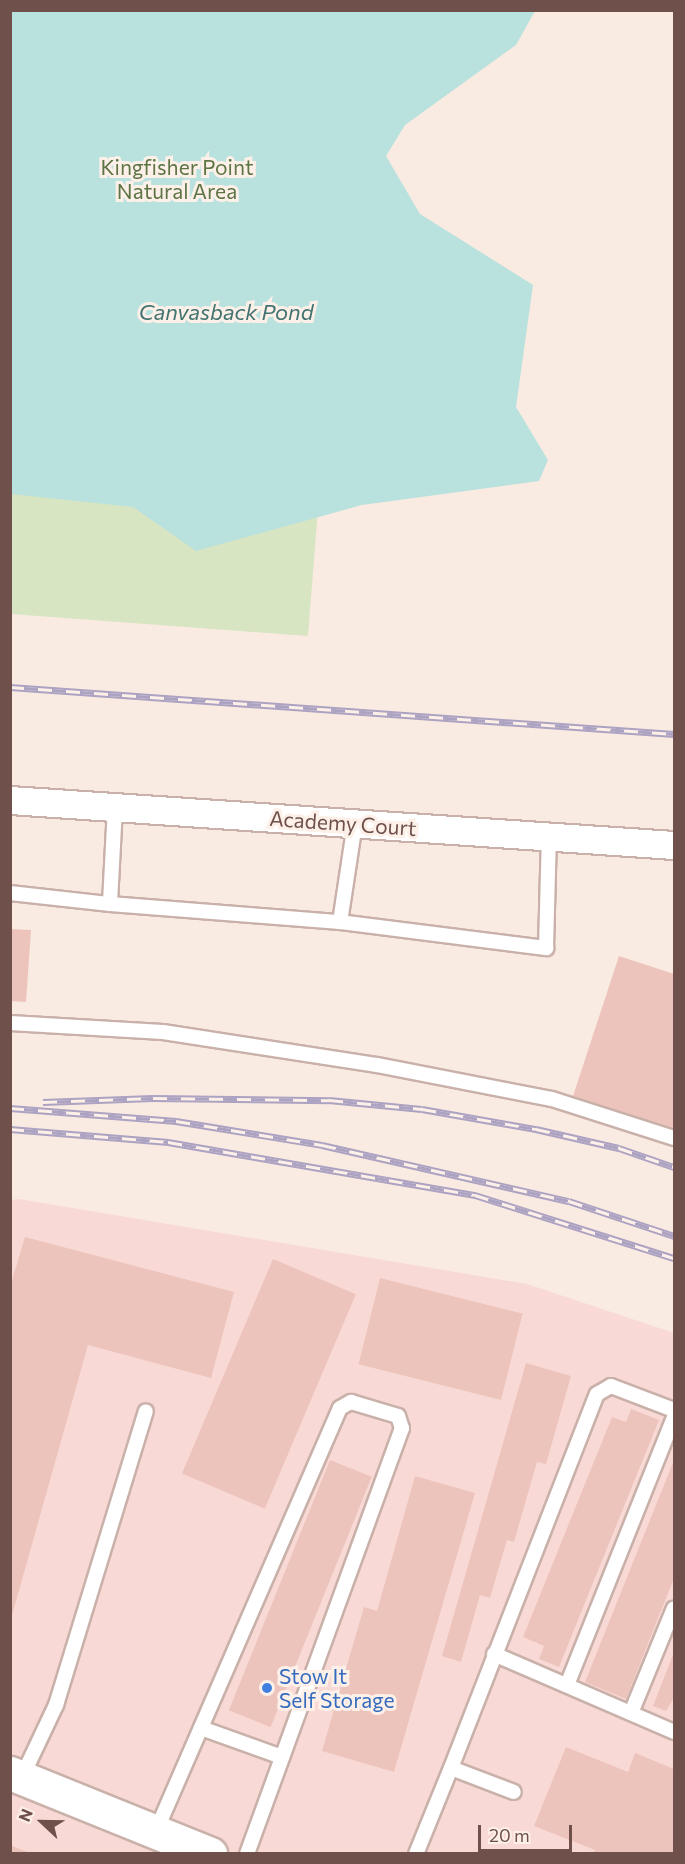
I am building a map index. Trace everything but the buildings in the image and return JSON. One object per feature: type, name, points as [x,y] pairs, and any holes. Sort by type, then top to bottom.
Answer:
[{"type":"main road","points":[[16,1775],[210,1854]]},
{"type":"street","name":"Academy Court","points":[[10,800],[675,845]]},
{"type":"lane","points":[[110,904],[115,807]]},
{"type":"lane","points":[[340,922],[355,824]]},
{"type":"lane","points":[[10,893],[110,904],[340,922],[546,948],[549,837]]},
{"type":"lane","points":[[10,1023],[163,1032],[377,1065],[552,1099],[675,1138]]},
{"type":"lane","points":[[416,1854],[597,1394],[611,1386],[675,1410]]},
{"type":"lane","points":[[156,1831],[340,1408],[351,1402],[398,1416],[402,1428],[247,1854]]},
{"type":"lane","points":[[16,1775],[56,1705],[146,1411]]},
{"type":"lane","points":[[567,1685],[675,1417]]},
{"type":"lane","points":[[631,1713],[675,1608]]},
{"type":"lane","points":[[494,1654],[675,1732]]},
{"type":"lane","points":[[201,1728],[282,1757]]},
{"type":"lane","points":[[451,1768],[514,1792]]},
{"type":"shaded area","points":[[19,1199],[527,1284],[674,1333],[674,1853],[11,1853],[10,1200]]},
{"type":"green space","name":"Canvasback Pond","points":[[10,11],[348,129],[308,636],[11,614]]},
{"type":"water","name":"Canvasback Pond","points":[[11,10],[535,11],[516,45],[405,125],[386,156],[420,214],[533,285],[516,407],[548,460],[539,481],[362,505],[196,551],[133,507],[11,494]]},
{"type":"railway","points":[[10,687],[674,734]]},
{"type":"railway","points":[[43,1102],[153,1098],[329,1100],[422,1109],[536,1129],[619,1148],[674,1167]]},
{"type":"railway","points":[[10,1108],[176,1121],[322,1145],[569,1201],[674,1236]]},
{"type":"railway","points":[[10,1129],[168,1142],[475,1195],[674,1258]]},
{"type":"place","name":"Stow It Self Storage","points":[[267,1688]]},
{"type":"park label","name":"Kingfisher Point Natural Area","points":[[177,179]]}]
